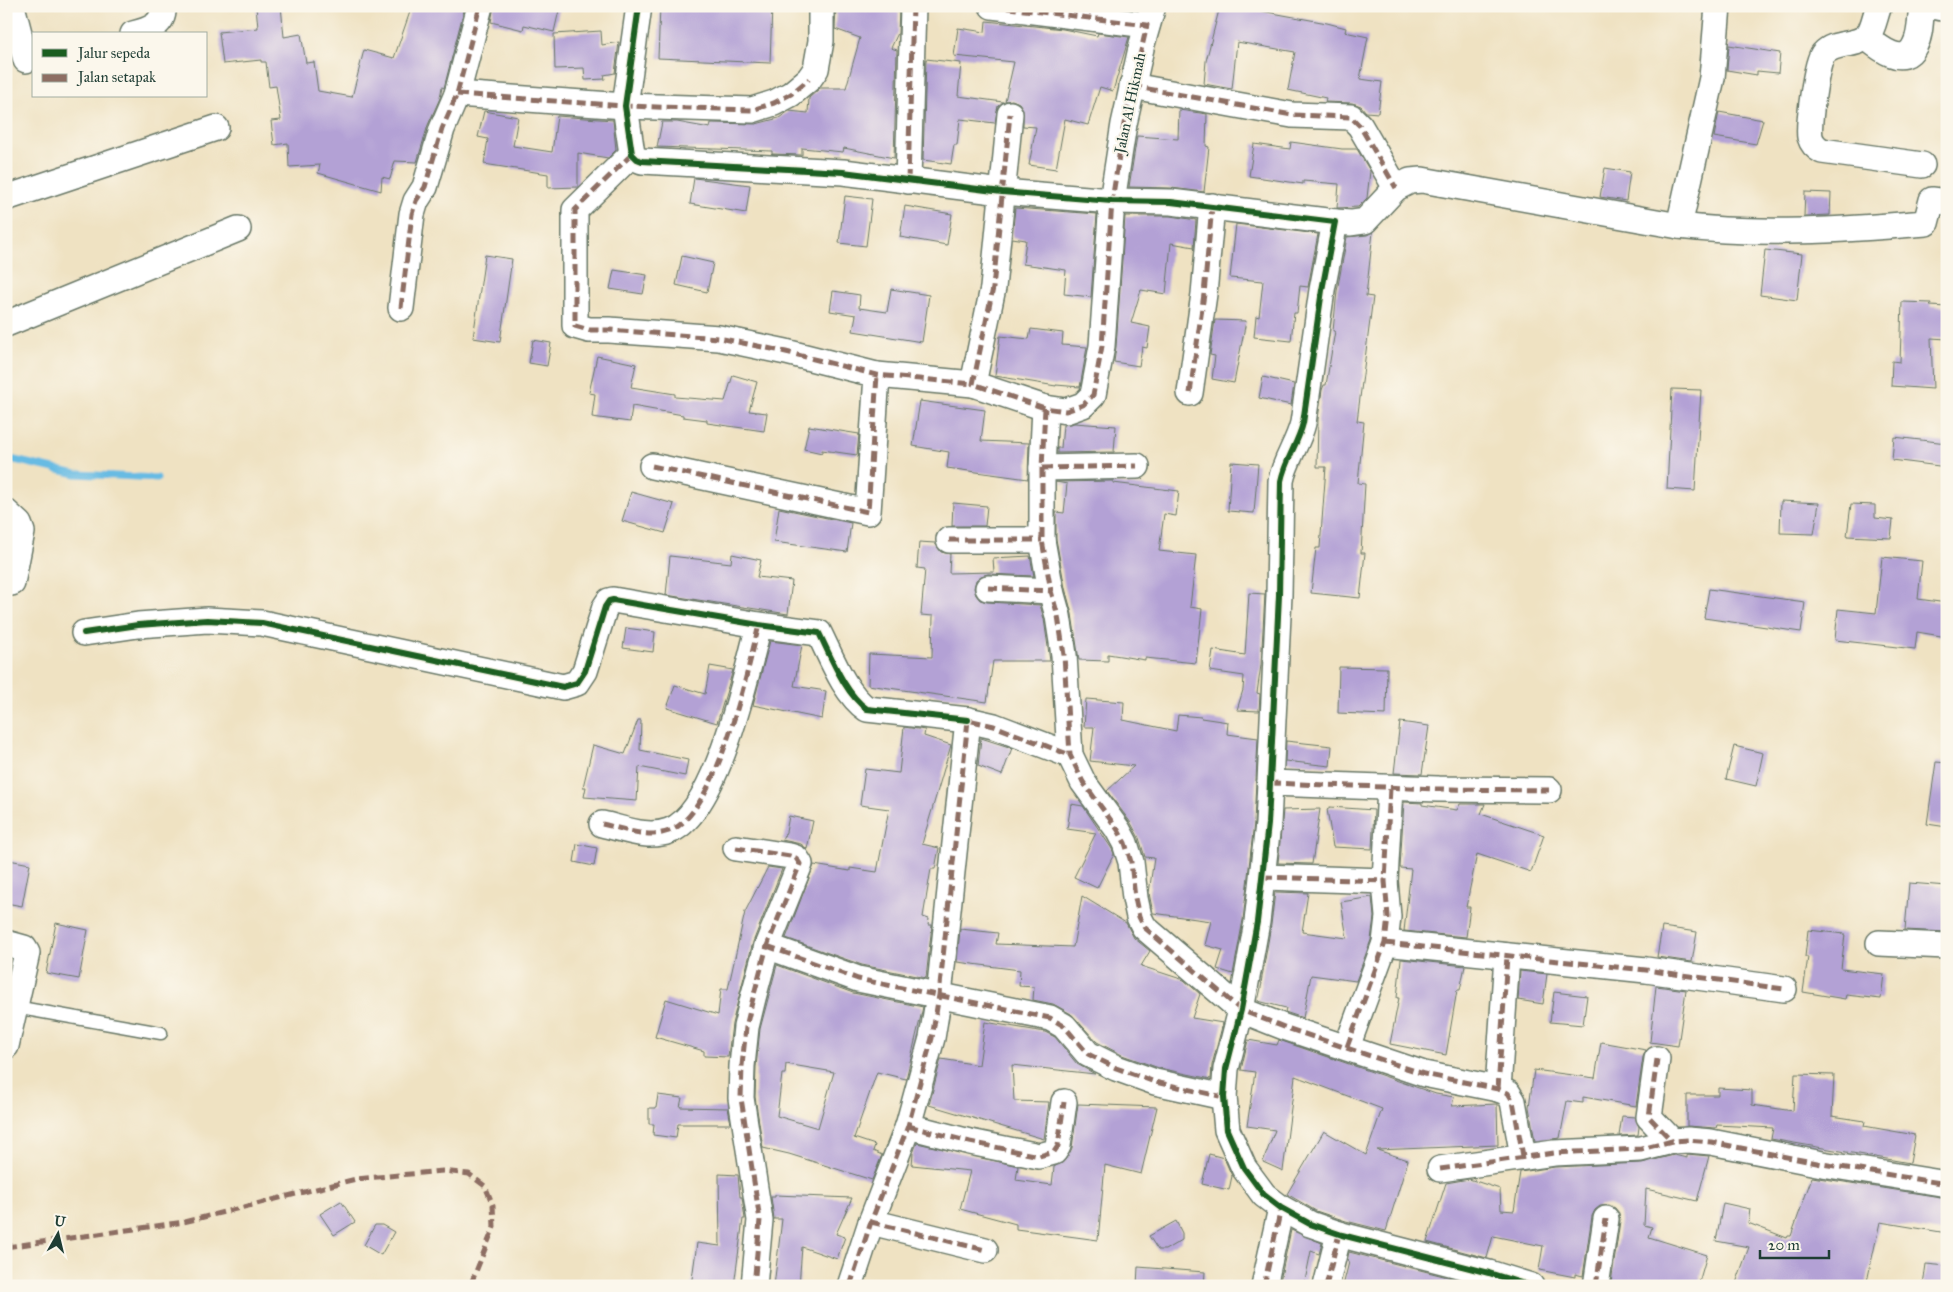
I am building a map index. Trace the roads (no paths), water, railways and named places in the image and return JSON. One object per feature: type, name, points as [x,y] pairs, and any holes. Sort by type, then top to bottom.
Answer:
[{"type":"street","points":[[12,6],[22,62]]},
{"type":"street","points":[[141,32],[160,22],[163,16],[163,6]]},
{"type":"street","points":[[401,308],[412,214],[416,201],[425,187],[442,128],[457,94],[480,6]]},
{"type":"street","points":[[639,6],[625,106],[632,154],[642,161],[843,172],[908,181],[944,183],[1002,192],[1112,201],[1171,202],[1351,223],[1365,221],[1396,188],[1410,181],[1422,180],[1678,226],[1753,232],[1832,231],[1926,223],[1932,200],[1947,202]]},
{"type":"street","points":[[457,94],[625,106],[752,110],[774,103],[791,94],[809,79],[816,69],[820,41],[820,6]]},
{"type":"street","points":[[908,181],[913,6]]},
{"type":"street","points":[[992,6],[1150,16]]},
{"type":"street","points":[[1678,226],[1712,78],[1718,6]]},
{"type":"street","points":[[1879,6],[1872,27],[1866,37],[1828,49],[1819,60],[1810,128],[1812,142],[1816,148],[1822,151],[1922,166]]},
{"type":"street","points":[[1866,37],[1888,54],[1901,55],[1909,52],[1915,46],[1919,33],[1922,6]]},
{"type":"street","points":[[1932,6],[1947,9]]},
{"type":"street","name":"Jalan Al Hikmah","points":[[632,154],[575,210],[575,326],[589,330],[719,338],[786,352],[876,375],[973,384],[1045,408],[1066,411],[1083,405],[1093,395],[1102,346],[1112,201],[1124,124],[1150,16]]},
{"type":"street","points":[[1132,86],[1292,114],[1351,117],[1360,126],[1396,188]]},
{"type":"street","points":[[973,384],[994,288],[1010,114]]},
{"type":"street","points":[[6,198],[216,128]]},
{"type":"street","points":[[1190,393],[1204,294],[1212,206]]},
{"type":"street","points":[[1335,222],[1322,290],[1301,434],[1283,470],[1281,481],[1279,595],[1270,783],[1263,877],[1241,1010],[1226,1070],[1224,1097],[1227,1130],[1244,1168],[1264,1194],[1281,1208],[1310,1224],[1339,1234],[1531,1286]]},
{"type":"street","points":[[6,324],[238,229]]},
{"type":"street","points":[[652,466],[868,512],[876,375]]},
{"type":"street","points":[[1045,408],[1042,468],[1042,540],[1064,655],[1070,755],[1083,782],[1118,830],[1125,843],[1132,862],[1139,916],[1144,927],[1241,1010],[1284,1027],[1424,1074],[1498,1089],[1508,1094],[1514,1101],[1523,1156]]},
{"type":"street","points":[[1042,468],[1137,466]]},
{"type":"street","points":[[6,512],[19,524],[22,532],[12,583]]},
{"type":"street","points":[[949,540],[1042,540]]},
{"type":"street","points":[[988,588],[1051,591]]},
{"type":"street","points":[[84,633],[138,625],[207,620],[262,623],[563,687],[577,683],[586,671],[604,607],[609,601],[613,600],[759,625],[819,633],[857,702],[867,709],[968,720],[994,726],[1070,755]]},
{"type":"street","points":[[602,824],[648,835],[661,833],[672,830],[699,805],[712,779],[728,735],[759,625]]},
{"type":"street","points":[[850,1286],[871,1222],[908,1126],[932,1038],[939,995],[968,720]]},
{"type":"street","points":[[1270,783],[1390,788],[1549,790]]},
{"type":"street","points":[[1347,1047],[1385,943],[1388,917],[1385,881],[1390,788]]},
{"type":"street","points":[[736,848],[790,856],[796,858],[800,864],[767,946],[746,1027],[742,1066],[742,1098],[760,1220],[754,1286]]},
{"type":"street","points":[[1263,877],[1385,881]]},
{"type":"street","points":[[6,943],[24,948],[27,953],[6,1046]]},
{"type":"street","points":[[1385,943],[1646,970],[1784,989]]},
{"type":"street","points":[[1879,943],[1947,946]]},
{"type":"street","points":[[767,946],[858,980],[1050,1018],[1064,1026],[1088,1054],[1116,1068],[1156,1082],[1224,1097]]},
{"type":"street","points":[[1498,1089],[1507,956]]},
{"type":"street","points":[[1657,1060],[1649,1118],[1672,1141]]},
{"type":"street","points":[[908,1126],[979,1144],[1039,1156],[1054,1152],[1058,1146],[1064,1102]]},
{"type":"street","points":[[1440,1169],[1523,1156],[1640,1149],[1672,1141],[1688,1140],[1711,1142],[1822,1164],[1947,1184]]},
{"type":"street","points":[[1264,1286],[1281,1208]]},
{"type":"street","points":[[1596,1286],[1606,1219]]},
{"type":"street","points":[[871,1222],[985,1250]]},
{"type":"street","points":[[1326,1286],[1339,1234]]},
{"type":"lane","points":[[15,1007],[161,1032]]},
{"type":"waterway","points":[[6,458],[76,474],[157,478]]}]
